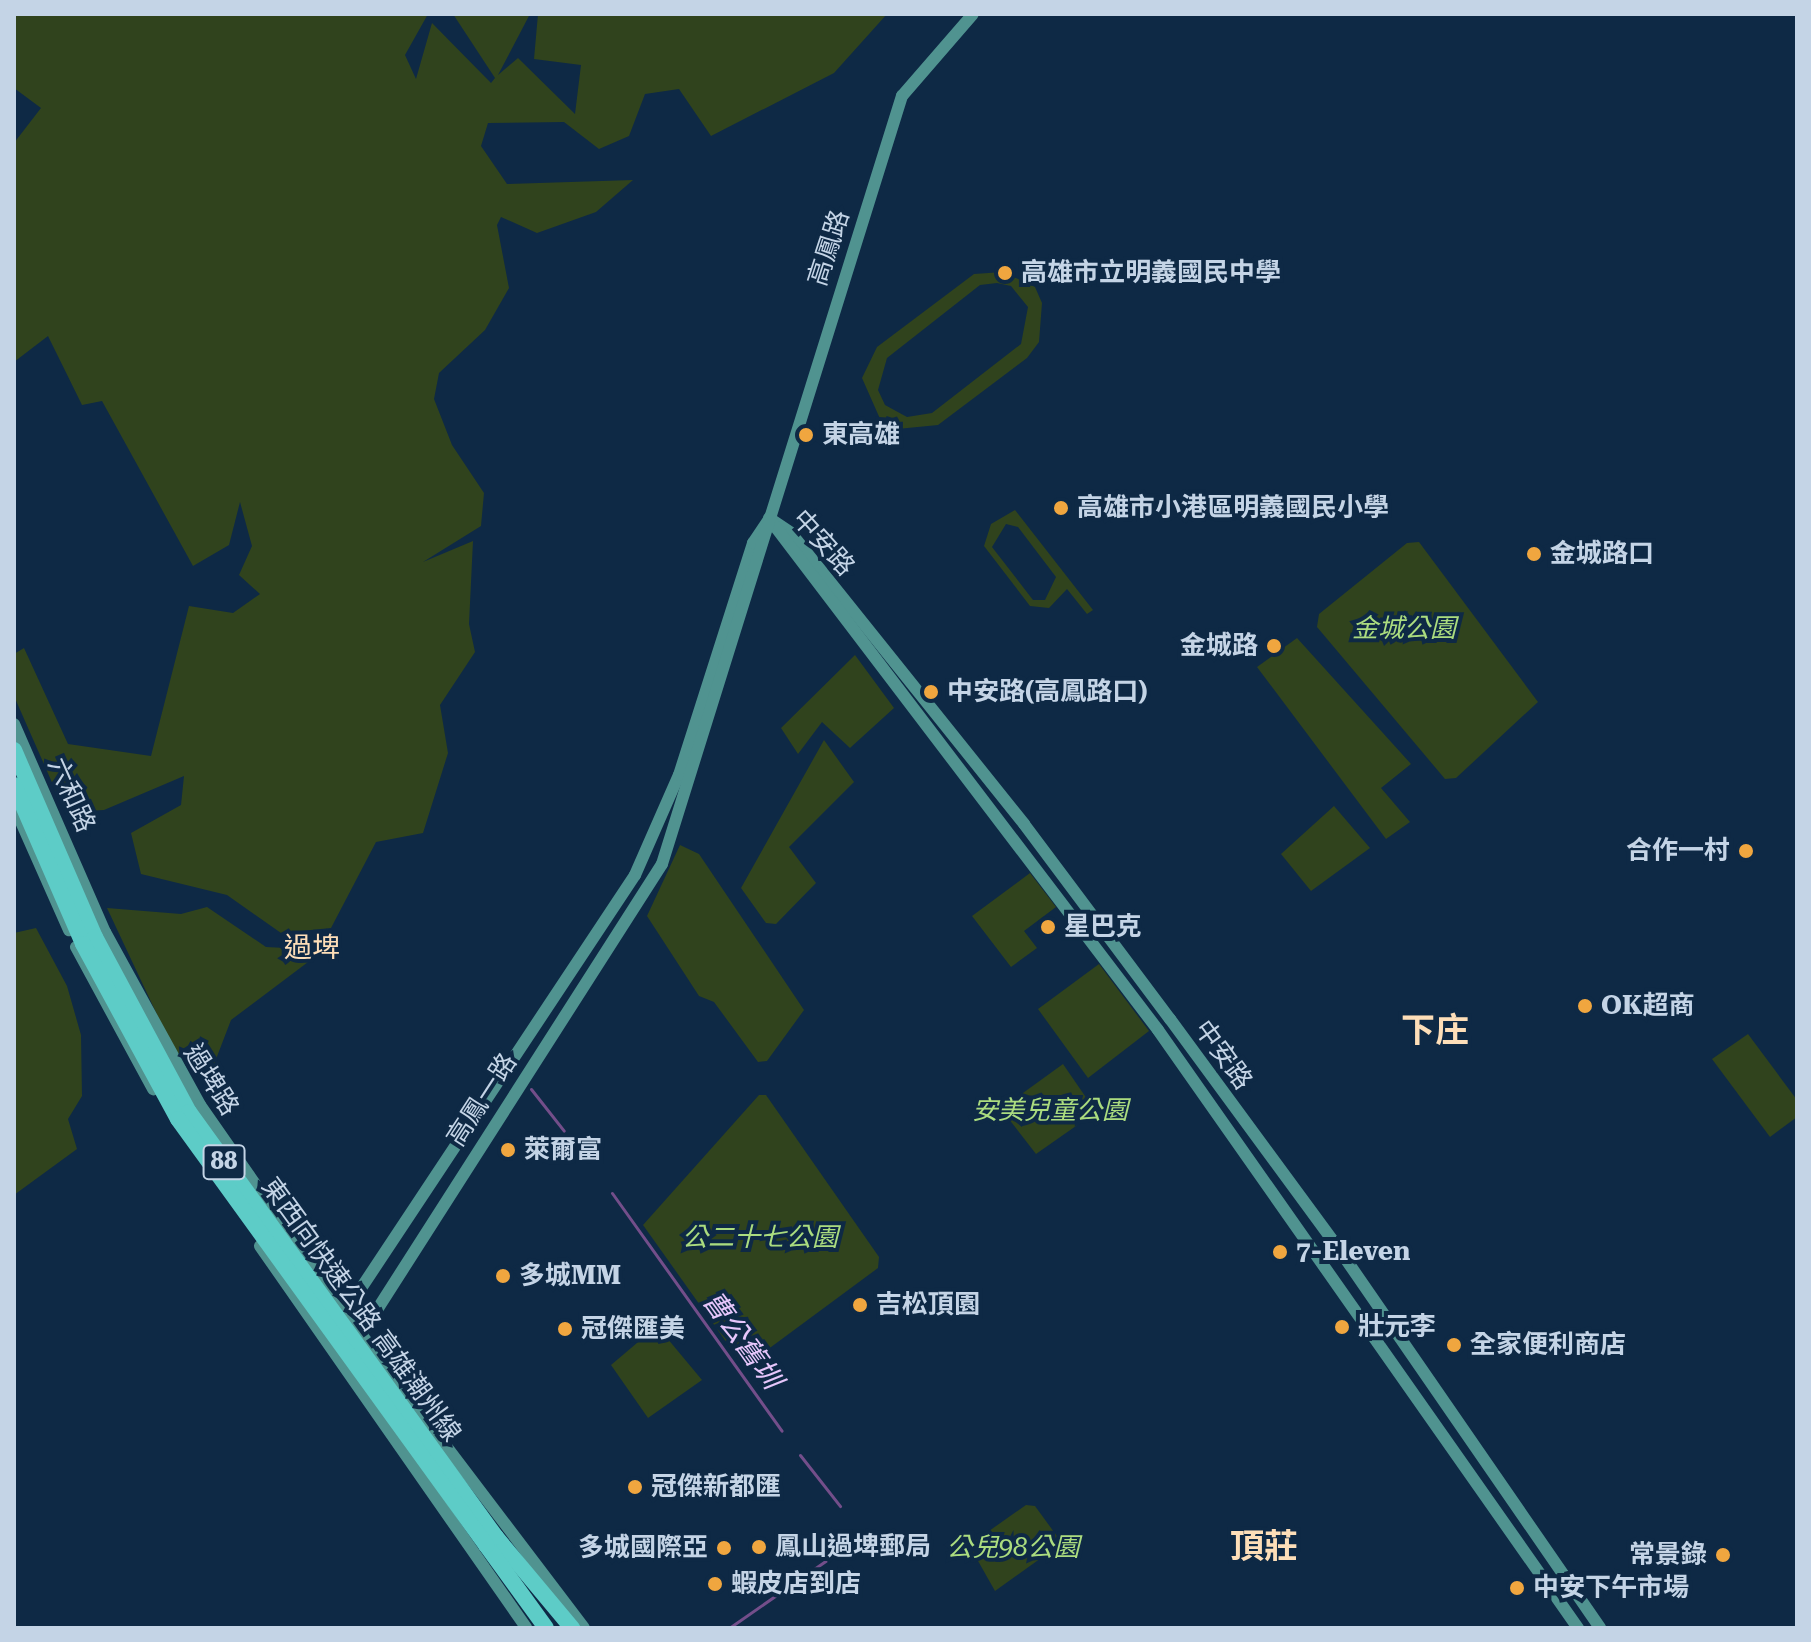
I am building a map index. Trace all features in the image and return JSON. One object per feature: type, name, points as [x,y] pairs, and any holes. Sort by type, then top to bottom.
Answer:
[{"type":"highway","name":"東西向快速公路 高雄潮州線","points":[[14,750],[95,937],[189,1112],[491,1541],[546,1628]]},
{"type":"highway","name":"東西向快速公路 高雄潮州線","points":[[14,785],[83,944],[178,1119],[491,1541],[561,1628]]},
{"type":"highway","points":[[491,1541],[538,1628]]},
{"type":"highway","points":[[491,1541],[572,1628]]},
{"type":"street","name":"高鳳路","points":[[662,864],[766,548],[769,518],[902,96],[973,14]]},
{"type":"street","name":"高鳳路","points":[[645,855],[679,775],[753,543],[769,518]]},
{"type":"street","name":"中安路","points":[[769,518],[780,542],[1013,833],[1149,1018],[1578,1628]]},
{"type":"street","name":"中安路","points":[[769,518],[798,542],[1142,983],[1336,1245],[1600,1628]]},
{"type":"street","name":"六和路","points":[[14,724],[85,886]]},
{"type":"street","name":"過埤路","points":[[14,806],[118,1032],[526,1628]]},
{"type":"street","name":"高鳳一路","points":[[328,1343],[645,855]]},
{"type":"street","name":"高鳳一路","points":[[343,1363],[357,1330],[662,864]]},
{"type":"street","name":"過埤路","points":[[85,886],[200,1105],[357,1330],[584,1628]]},
{"type":"green space","points":[[14,14],[428,14],[405,55],[416,79],[432,23],[491,83],[495,78],[453,14],[530,14],[498,75],[518,58],[575,114],[581,65],[534,59],[538,14],[887,14],[834,73],[711,136],[679,89],[645,94],[629,136],[599,149],[564,122],[488,123],[481,146],[507,184],[633,180],[596,212],[537,233],[501,217],[497,225],[509,288],[485,330],[439,373],[434,399],[452,445],[484,493],[481,526],[423,562],[473,541],[469,624],[475,652],[440,705],[448,753],[423,833],[376,842],[331,928],[281,933],[227,895],[141,874],[131,833],[181,805],[184,776],[104,810],[65,812],[14,696],[14,654],[24,648],[68,744],[151,756],[189,606],[233,613],[260,594],[239,575],[252,546],[240,502],[229,545],[193,566],[102,401],[82,405],[48,336],[14,362],[14,143],[41,108],[14,88]]},
{"type":"green space","points":[[1003,272],[1035,287],[1042,303],[1039,342],[1027,358],[938,425],[897,429],[881,421],[862,378],[877,347],[974,274]],"holes":[[[997,283],[1011,286],[1028,307],[1021,344],[932,413],[907,417],[885,405],[878,390],[887,358],[980,285]]]},
{"type":"green space","points":[[1015,510],[1093,610],[1087,614],[1067,589],[1049,608],[1030,606],[984,546],[991,524]],"holes":[[[1006,524],[1018,527],[1056,577],[1045,600],[1033,600],[992,547]]]},
{"type":"green space","name":"金城公園","points":[[1419,542],[1538,702],[1456,778],[1445,779],[1317,627],[1319,614],[1407,543]]},
{"type":"green space","points":[[1297,638],[1411,764],[1381,788],[1410,822],[1386,839],[1257,667]]},
{"type":"green space","points":[[855,655],[894,708],[850,748],[822,722],[798,754],[781,728]]},
{"type":"green space","points":[[824,740],[854,782],[789,847],[816,883],[776,924],[766,923],[741,888]]},
{"type":"green space","points":[[1334,806],[1370,848],[1311,891],[1281,854]]},
{"type":"green space","points":[[680,845],[699,854],[804,1010],[767,1061],[758,1062],[714,1002],[699,996],[647,916]]},
{"type":"green space","points":[[1030,873],[1056,907],[1024,931],[1037,948],[1011,967],[972,916]]},
{"type":"green space","points":[[207,907],[266,947],[324,950],[231,1020],[213,1067],[197,1051],[176,1055],[107,908],[181,914]]},
{"type":"green space","points":[[36,928],[67,986],[81,1035],[82,1096],[68,1119],[77,1149],[14,1195],[14,933]]},
{"type":"green space","points":[[1099,964],[1149,1031],[1088,1078],[1038,1009]]},
{"type":"green space","points":[[1748,1034],[1797,1100],[1797,1117],[1770,1137],[1712,1059]]},
{"type":"green space","name":"安美兒童公園","points":[[1063,1064],[1096,1112],[1036,1154],[1001,1109]]},
{"type":"green space","name":"公二十七公園","points":[[759,1095],[766,1095],[879,1257],[878,1268],[744,1367],[643,1225]]},
{"type":"green space","points":[[657,1326],[702,1380],[648,1418],[611,1365]]},
{"type":"green space","name":"公兒98公園","points":[[1026,1505],[1035,1506],[1062,1543],[995,1591],[969,1545]]},
{"type":"waterway","name":"曹公舊圳","points":[[531,1089],[564,1131]]},
{"type":"waterway","name":"曹公舊圳","points":[[612,1193],[782,1431]]},
{"type":"waterway","name":"曹公舊圳","points":[[800,1455],[840,1506]]},
{"type":"waterway","name":"曹公舊圳","points":[[729,1628],[837,1553]]},
{"type":"place","name":"高雄市立明義國民中學","points":[[1005,273]]},
{"type":"place","name":"東高雄","points":[[806,435]]},
{"type":"place","name":"高雄市小港區明義國民小學","points":[[1061,508]]},
{"type":"place","name":"金城路口","points":[[1534,554]]},
{"type":"place","name":"金城路","points":[[1274,646]]},
{"type":"place","name":"中安路(高鳳路口)","points":[[931,692]]},
{"type":"place","name":"合作一村","points":[[1746,851]]},
{"type":"place","name":"星巴克","points":[[1048,927]]},
{"type":"place","name":"OK超商","points":[[1585,1006]]},
{"type":"place","name":"萊爾富","points":[[508,1150]]},
{"type":"place","name":"7-Eleven","points":[[1280,1252]]},
{"type":"place","name":"多城MM","points":[[503,1276]]},
{"type":"place","name":"吉松頂園","points":[[860,1305]]},
{"type":"place","name":"壯元李","points":[[1342,1327]]},
{"type":"place","name":"冠傑匯美","points":[[565,1329]]},
{"type":"place","name":"全家便利商店","points":[[1454,1345]]},
{"type":"place","name":"冠傑新都匯","points":[[635,1487]]},
{"type":"place","name":"鳳山過埤郵局","points":[[759,1547]]},
{"type":"place","name":"多城國際亞","points":[[724,1548]]},
{"type":"place","name":"常景錄","points":[[1723,1555]]},
{"type":"place","name":"蝦皮店到店","points":[[715,1584]]},
{"type":"place","name":"中安下午市場","points":[[1517,1588]]},
{"type":"district","name":"過埤","points":[[312,948]]},
{"type":"district","name":"下庄","points":[[1435,1031]]},
{"type":"district","name":"頂莊","points":[[1264,1547]]}]
